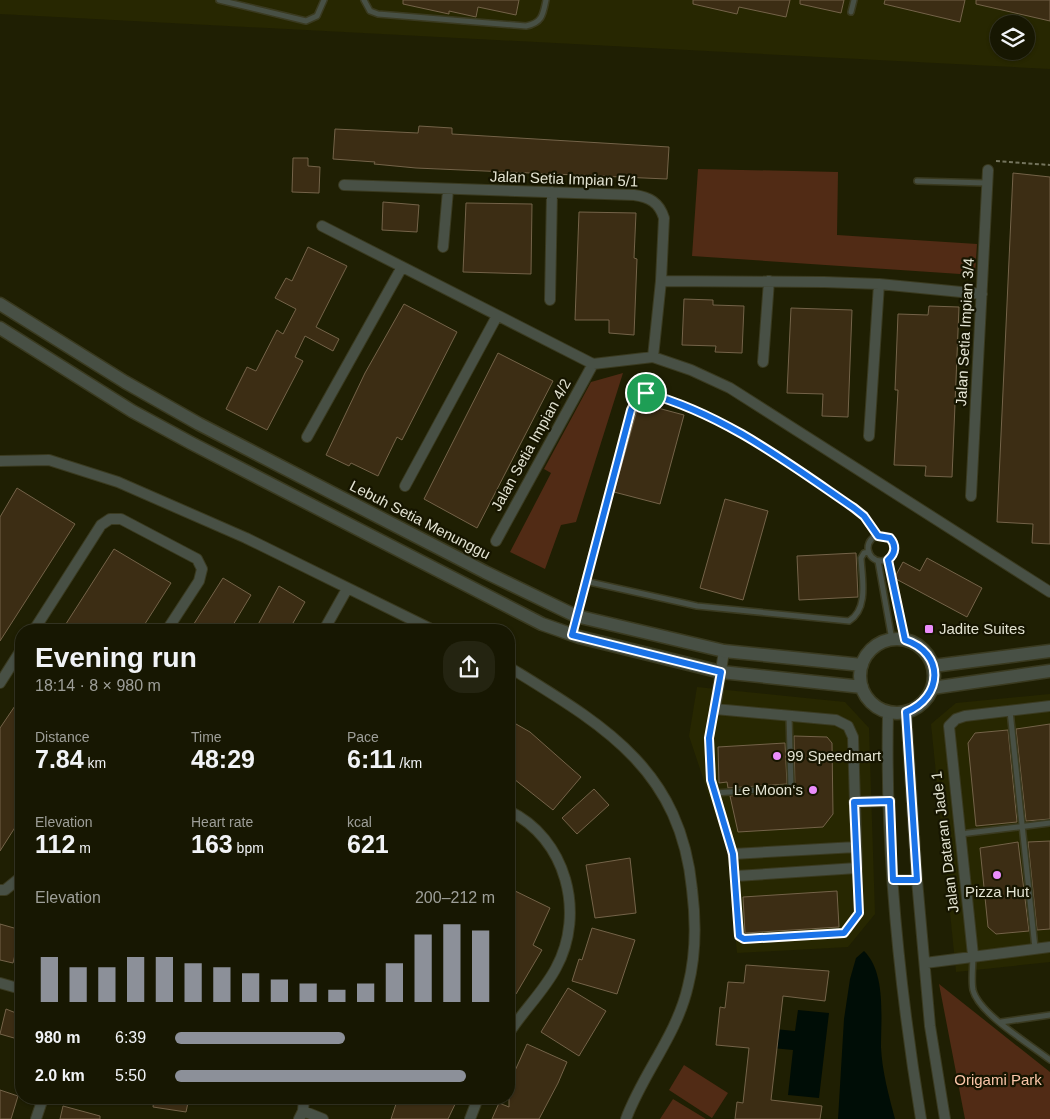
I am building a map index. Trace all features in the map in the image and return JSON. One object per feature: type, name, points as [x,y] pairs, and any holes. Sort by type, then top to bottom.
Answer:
[{"type":"street","name":"Jalan Setia Impian 3/4","points":[[971,496],[988,170]]},
{"type":"street","name":"Jalan Setia Impian 5/1","points":[[344,185],[634,195],[645,197],[654,202],[661,209],[664,218],[661,281],[653,357]]},
{"type":"street","points":[[443,247],[448,190]]},
{"type":"street","points":[[550,300],[552,192]]},
{"type":"street","points":[[322,226],[593,364],[653,357],[691,370],[730,388],[1050,592]]},
{"type":"street","points":[[307,438],[402,267]]},
{"type":"street","points":[[661,281],[879,284],[982,294]]},
{"type":"street","points":[[763,362],[769,281]]},
{"type":"street","points":[[869,436],[879,284]]},
{"type":"street","name":"Lebuh Setia Menunggu","points":[[0,304],[125,382],[203,426],[485,572],[576,616],[724,651],[862,665]]},
{"type":"street","points":[[404,486],[497,316]]},
{"type":"street","points":[[0,328],[132,411],[191,444],[542,624],[572,635],[721,672],[862,687]]},
{"type":"street","name":"Jalan Setia Impian 4/2","points":[[496,541],[593,364]]},
{"type":"street","points":[[191,444],[203,426]]},
{"type":"street","points":[[0,461],[48,460],[118,482],[246,538],[420,624]]},
{"type":"street","points":[[38,624],[101,525],[110,520],[121,519],[197,559],[202,569],[199,581],[171,624]]},
{"type":"street","points":[[327,624],[347,589]]},
{"type":"street","points":[[898,640],[923,649],[933,666],[932,688],[922,704],[906,712],[888,712],[871,703],[862,687],[862,665],[873,648],[898,640]]},
{"type":"street","points":[[724,651],[715,709],[836,720],[848,726],[853,737],[857,868],[736,876]]},
{"type":"street","points":[[933,666],[1050,651]]},
{"type":"street","points":[[0,683],[15,659]]},
{"type":"street","points":[[515,671],[578,710],[607,731],[632,753],[654,780],[670,808],[684,843],[695,912],[694,952],[688,987],[676,1023],[635,1095],[626,1119]]},
{"type":"street","points":[[932,688],[1050,671]]},
{"type":"street","points":[[1010,711],[1050,706]]},
{"type":"street","name":"Jalan Dataran Jade 1","points":[[973,955],[949,726],[956,719],[965,716],[1010,711]]},
{"type":"street","points":[[888,712],[893,880],[911,1060],[921,1119]]},
{"type":"street","points":[[906,712],[917,880],[930,1026],[944,1119]]},
{"type":"street","points":[[854,802],[890,801]]},
{"type":"street","points":[[515,814],[528,823],[554,850],[565,877],[570,908],[568,929],[556,968],[515,1025]]},
{"type":"street","points":[[733,854],[856,847]]},
{"type":"street","points":[[893,880],[917,880]]},
{"type":"street","points":[[0,890],[5,890],[15,882]]},
{"type":"street","points":[[925,963],[973,955],[1050,947]]},
{"type":"street","points":[[0,983],[15,987]]},
{"type":"street","points":[[36,1119],[41,1104]]},
{"type":"street","points":[[470,1119],[476,1104]]},
{"type":"street","points":[[301,1115],[322,1119]]},
{"type":"lane","points":[[219,0],[306,21],[317,16],[324,0]]},
{"type":"lane","points":[[364,0],[370,11],[378,14],[526,26],[536,24],[542,18],[546,0]]},
{"type":"lane","points":[[851,12],[854,0]]},
{"type":"lane","points":[[917,181],[987,183]]},
{"type":"lane","points":[[572,635],[631,410],[638,396],[646,393],[680,402],[732,428],[854,508],[864,516],[878,536]]},
{"type":"lane","points":[[869,552],[871,540],[878,536],[890,538],[894,545],[894,553],[888,560],[878,561]]},
{"type":"lane","points":[[585,581],[697,606],[850,621],[856,617],[862,602],[861,558],[864,553],[869,552]]},
{"type":"lane","points":[[869,552],[878,561],[898,640]]},
{"type":"lane","points":[[888,560],[898,640]]},
{"type":"lane","points":[[715,709],[709,738],[711,780],[733,854],[739,936],[744,939],[844,933],[859,913],[857,868]]},
{"type":"lane","points":[[1010,711],[1035,948]]},
{"type":"lane","points":[[715,793],[791,788],[789,716]]},
{"type":"lane","points":[[959,834],[1050,823]]},
{"type":"lane","points":[[973,955],[973,989],[978,1001],[1001,1022],[1050,1060]]},
{"type":"lane","points":[[1001,1022],[1050,1015]]},
{"type":"path","points":[[988,170],[992,163],[1000,160],[1050,165]]},
{"type":"shaded area","points":[[0,0],[1050,0],[1050,69],[0,14]]},
{"type":"shaded area","points":[[697,687],[845,702],[869,728],[875,914],[848,947],[737,953],[727,850],[689,736]]},
{"type":"shaded area","points":[[1050,694],[1050,962],[956,972],[931,724],[956,703]]},
{"type":"shaded area","points":[[864,951],[871,960],[879,983],[882,1056],[886,1083],[895,1119],[838,1119],[844,1019],[850,979],[856,958]]},
{"type":"shaded area","points":[[798,1010],[829,1013],[819,1098],[788,1095],[793,1050],[753,1046],[755,1027],[795,1031]]},
{"type":"green space","points":[[698,169],[838,172],[837,235],[977,244],[975,275],[692,256]]},
{"type":"green space","points":[[623,373],[576,522],[561,525],[545,569],[510,552],[551,473],[544,469],[591,382]]},
{"type":"green space","name":"Origami Park","points":[[939,984],[1050,1072],[1050,1119],[965,1119]]},
{"type":"green space","points":[[684,1065],[728,1093],[712,1118],[669,1090]]},
{"type":"green space","points":[[673,1099],[706,1119],[660,1119]]},
{"type":"building","points":[[403,0],[519,0],[516,15],[478,7],[476,17],[449,11],[449,14],[403,4]]},
{"type":"building","points":[[693,0],[790,0],[786,17],[739,7],[737,14],[693,4]]},
{"type":"building","points":[[800,0],[844,0],[841,13],[800,4]]},
{"type":"building","points":[[885,0],[965,0],[960,22],[884,4]]},
{"type":"building","points":[[976,0],[1050,0],[1050,21],[1035,18],[1035,15],[1024,15],[976,4]]},
{"type":"building","points":[[419,126],[452,128],[452,134],[669,147],[667,179],[416,168],[374,164],[375,162],[333,159],[335,129],[418,133]]},
{"type":"building","points":[[293,158],[308,158],[308,166],[320,167],[319,193],[292,192]]},
{"type":"building","points":[[1013,173],[1050,177],[1050,544],[1032,543],[1033,524],[997,522]]},
{"type":"building","points":[[383,202],[419,205],[417,232],[382,230]]},
{"type":"building","points":[[466,203],[532,204],[531,274],[463,272]]},
{"type":"building","points":[[579,212],[636,213],[634,258],[637,259],[634,335],[609,333],[609,320],[575,320]]},
{"type":"building","points":[[308,247],[347,266],[316,327],[339,339],[333,351],[305,336],[295,357],[303,361],[267,430],[226,409],[247,367],[256,371],[277,330],[283,334],[296,309],[275,298],[286,278],[292,281]]},
{"type":"building","points":[[684,299],[713,300],[713,305],[744,306],[742,353],[715,352],[716,346],[682,345]]},
{"type":"building","points":[[404,304],[457,332],[402,440],[397,437],[378,476],[351,463],[349,466],[326,455],[365,373]]},
{"type":"building","points":[[929,306],[959,307],[952,477],[925,476],[926,466],[894,465],[898,390],[895,390],[898,314],[928,315]]},
{"type":"building","points":[[791,308],[852,310],[848,417],[822,416],[823,394],[787,393]]},
{"type":"building","points":[[498,353],[553,381],[477,528],[424,499]]},
{"type":"building","points":[[639,403],[684,415],[660,504],[614,492]]},
{"type":"building","points":[[17,488],[75,524],[0,641],[0,517]]},
{"type":"building","points":[[725,499],[768,511],[743,600],[700,588]]},
{"type":"building","points":[[114,549],[171,583],[145,624],[66,624]]},
{"type":"building","points":[[856,553],[858,597],[799,600],[797,556]]},
{"type":"building","points":[[927,558],[982,588],[967,617],[896,579],[896,575],[903,562],[920,571]]},
{"type":"building","points":[[223,578],[251,595],[234,624],[194,624]]},
{"type":"building","points":[[279,586],[305,602],[292,624],[258,624]]},
{"type":"building","points":[[15,706],[15,827],[0,851],[0,728]]},
{"type":"building","points":[[515,723],[530,732],[581,777],[553,810],[515,780]]},
{"type":"building","points":[[1050,724],[1050,819],[1026,821],[1016,729]]},
{"type":"building","points":[[1008,730],[1017,822],[976,826],[968,743],[975,733]]},
{"type":"building","points":[[794,736],[827,737],[832,743],[833,814],[823,827],[738,832],[730,796],[795,790]]},
{"type":"building","points":[[785,743],[787,784],[728,788],[727,782],[719,783],[718,747]]},
{"type":"building","points":[[594,789],[609,805],[577,834],[562,818]]},
{"type":"building","points":[[1050,841],[1050,929],[1037,930],[1028,842]]},
{"type":"building","points":[[1018,842],[1029,931],[996,934],[988,927],[980,848]]},
{"type":"building","points":[[630,858],[636,913],[595,918],[586,865]]},
{"type":"building","points":[[515,891],[550,908],[533,945],[542,950],[516,994]]},
{"type":"building","points":[[837,891],[839,927],[745,933],[743,897]]},
{"type":"building","points":[[0,924],[15,928],[15,955],[13,963],[0,960]]},
{"type":"building","points":[[592,928],[635,940],[617,994],[572,981],[579,959],[582,960]]},
{"type":"building","points":[[746,965],[829,971],[825,1001],[783,996],[771,1100],[822,1106],[820,1119],[735,1119],[737,1102],[743,1103],[749,1048],[716,1045],[720,1007],[725,1008],[728,982],[744,983]]},
{"type":"building","points":[[568,988],[606,1011],[579,1056],[541,1032]]},
{"type":"building","points":[[6,1009],[15,1013],[15,1038],[0,1034]]},
{"type":"building","points":[[527,1044],[567,1062],[539,1119],[492,1119],[499,1104],[509,1107],[509,1104],[515,1104],[515,1071]]},
{"type":"building","points":[[0,1090],[15,1095],[16,1104],[11,1119],[0,1119]]},
{"type":"building","points":[[153,1104],[188,1104],[186,1112],[153,1107]]},
{"type":"building","points":[[396,1104],[455,1104],[448,1119],[391,1119]]},
{"type":"building","points":[[63,1106],[100,1116],[100,1119],[60,1119]]},
{"type":"place","name":"Jadite Suites","points":[[929,629]]},
{"type":"place","name":"99 Speedmart","points":[[777,756]]},
{"type":"place","name":"Le Moon‘s","points":[[813,790]]},
{"type":"place","name":"Pizza Hut","points":[[997,875]]},
{"type":"route","points":[[646,393],[680,402],[732,428],[854,508],[864,516],[878,536],[882,535],[890,538],[894,545],[894,553],[888,560],[905,640],[923,649],[933,666],[934,677],[932,688],[926,699],[917,708],[906,712],[911,765],[917,880],[893,880],[890,801],[854,802],[859,913],[844,933],[744,939],[739,936],[733,854],[711,780],[709,738],[721,672],[572,635],[631,410],[638,396],[646,393]]}]
